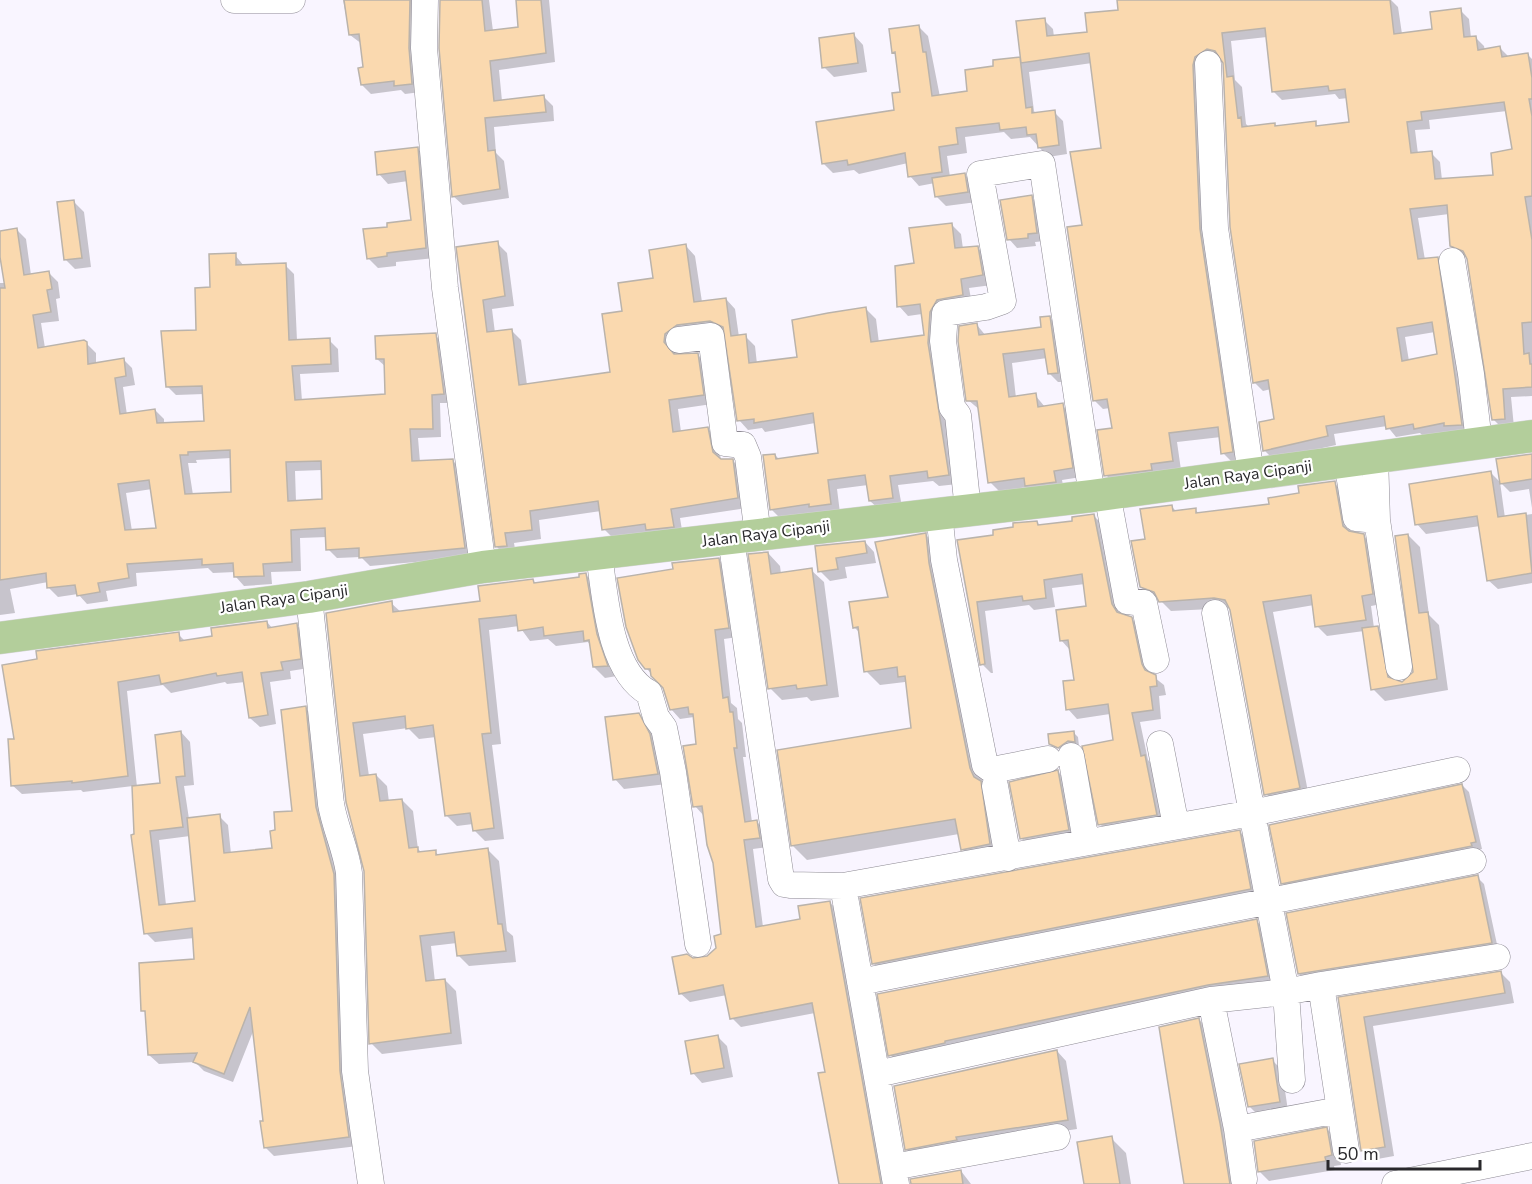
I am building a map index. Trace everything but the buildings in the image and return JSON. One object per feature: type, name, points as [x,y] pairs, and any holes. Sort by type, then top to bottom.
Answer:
[{"type":"main road","name":"Jalan Raya Cipanji","points":[[0,638],[309,597],[483,567],[1100,495],[1532,436]]},
{"type":"street","points":[[234,0],[281,2],[292,0]]},
{"type":"street","points":[[425,0],[424,48],[445,288],[483,567]]},
{"type":"street","points":[[1208,64],[1215,228],[1251,474]]},
{"type":"street","points":[[1086,841],[1060,757],[992,770],[986,765],[944,560],[953,511],[958,414],[952,407],[942,342],[945,313],[986,307],[1003,301],[980,174],[1042,164],[1100,495],[1127,601],[1144,603],[1156,660]]},
{"type":"street","points":[[1452,261],[1471,374],[1479,442]]},
{"type":"street","points":[[679,340],[711,336],[725,443],[743,445],[748,457],[745,537],[781,879],[784,884],[843,886],[1252,813],[1457,770]]},
{"type":"street","points":[[1361,458],[1377,520],[1399,667]]},
{"type":"street","points":[[599,554],[611,632],[629,677],[636,686],[649,693],[656,717],[664,728],[677,794],[698,944]]},
{"type":"street","points":[[309,597],[331,804],[335,829],[342,842],[349,873],[355,1071],[370,1184]]},
{"type":"street","points":[[1215,613],[1286,992],[1292,1080]]},
{"type":"street","points":[[1160,744],[1176,826]]},
{"type":"street","points":[[995,786],[1008,858]]},
{"type":"street","points":[[860,982],[1473,861]]},
{"type":"street","points":[[843,886],[894,1175],[1057,1137]]},
{"type":"street","points":[[877,1074],[1210,1000],[1286,992],[1497,957]]},
{"type":"street","points":[[1321,985],[1346,1150]]},
{"type":"street","points":[[1210,1000],[1237,1129],[1244,1179]]},
{"type":"street","points":[[1237,1129],[1339,1110]]},
{"type":"street","points":[[1395,1184],[1532,1156]]}]
